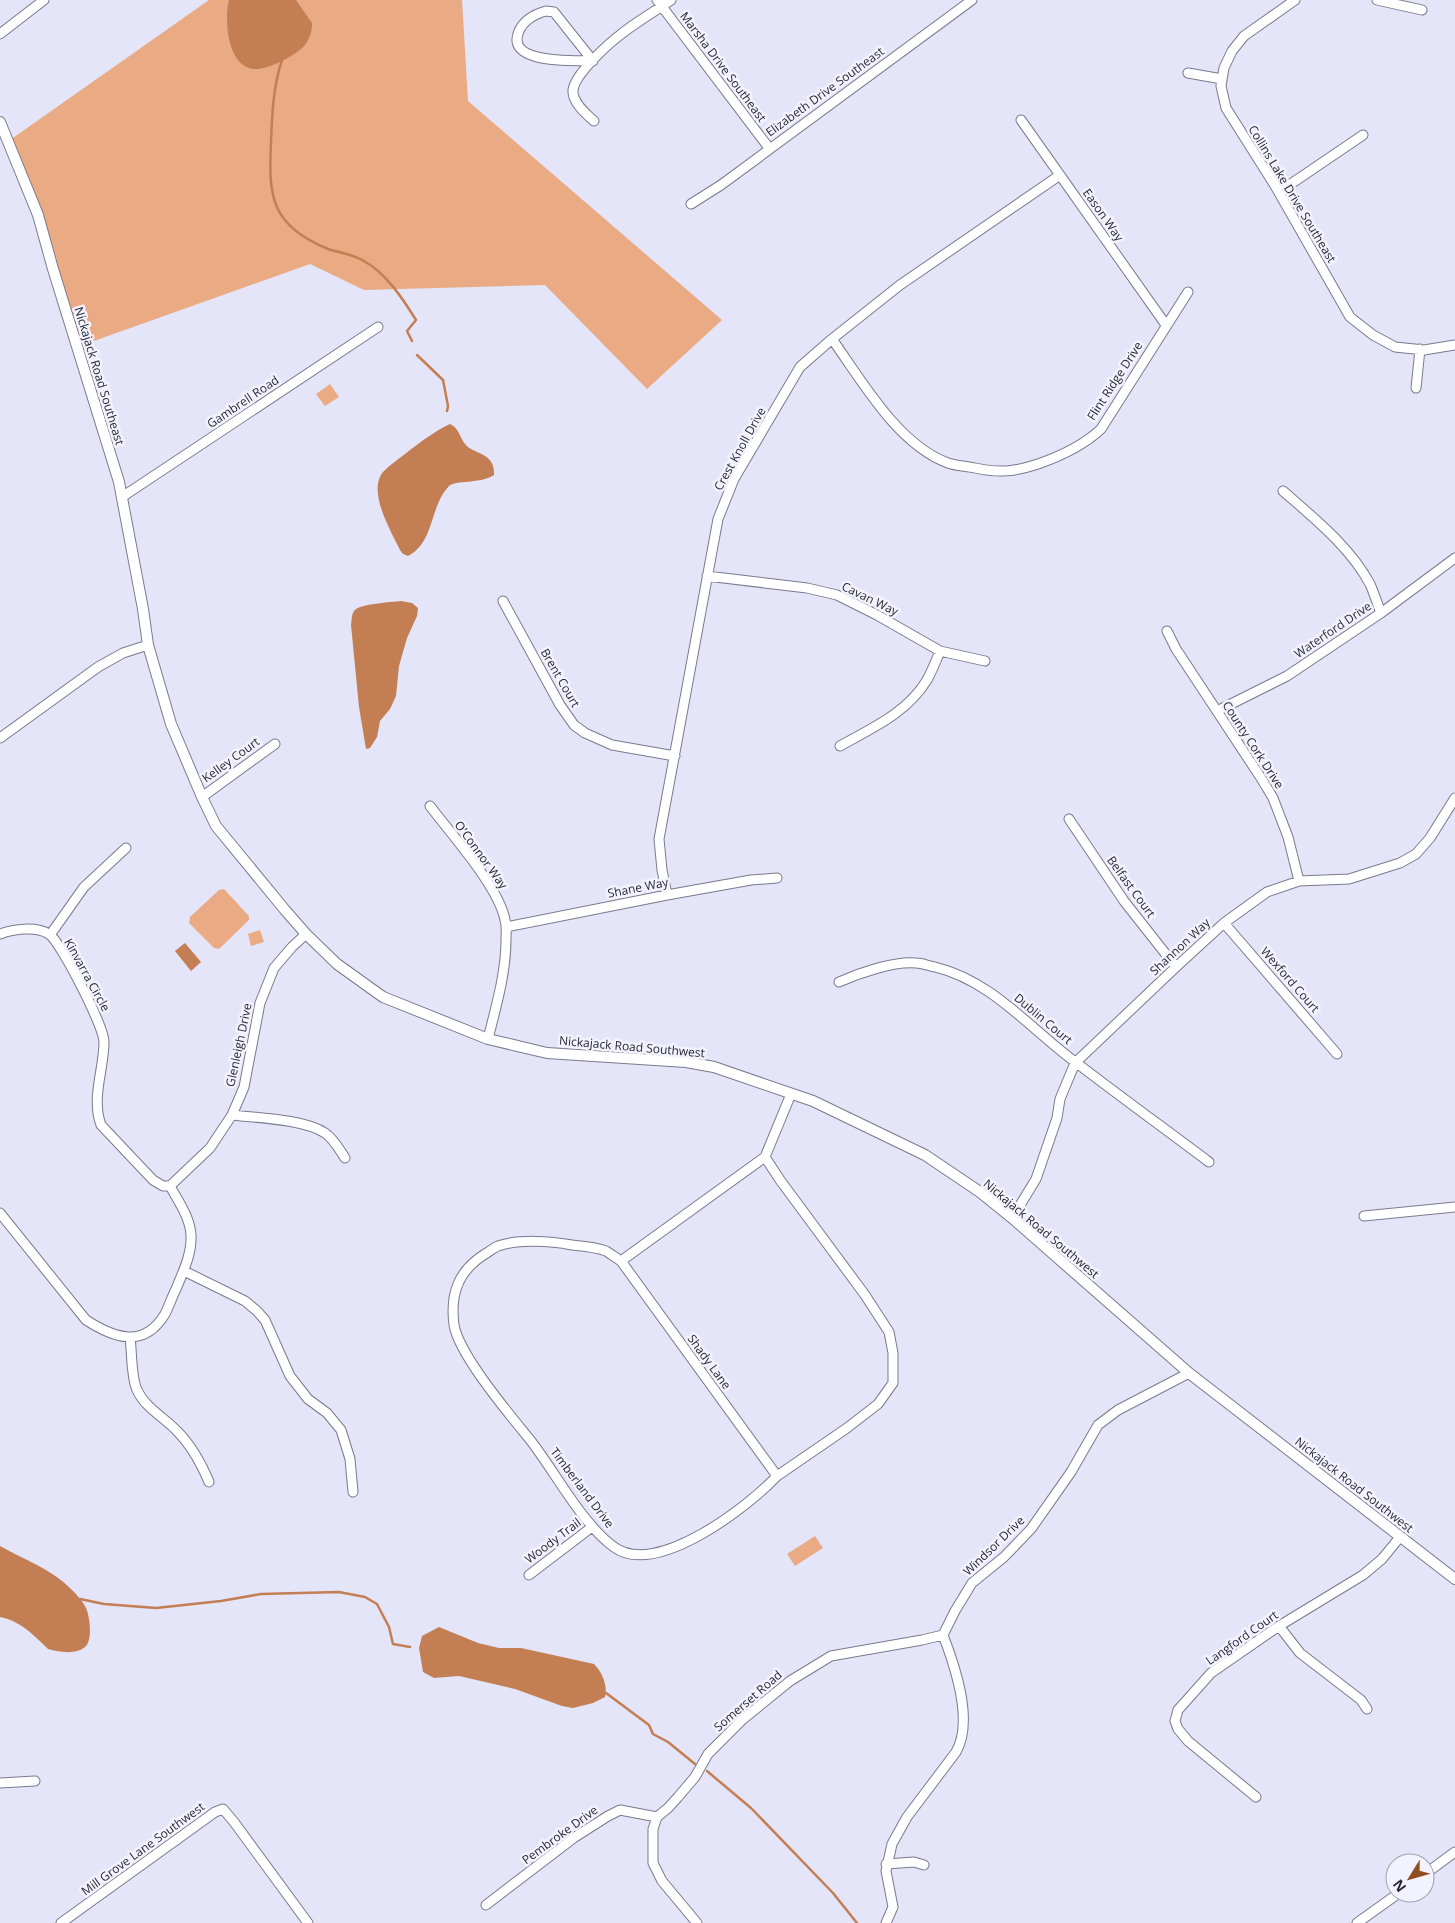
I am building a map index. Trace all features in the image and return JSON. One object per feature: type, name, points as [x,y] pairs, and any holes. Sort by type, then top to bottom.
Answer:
[{"type":"street","points":[[0,34],[44,0]]},
{"type":"street","points":[[594,121],[582,109],[573,92],[579,76],[620,35],[659,3],[671,0]]},
{"type":"street","name":"Elizabeth Drive Southeast","points":[[691,204],[721,185],[972,0]]},
{"type":"street","name":"Collins Lake Drive Southeast","points":[[1295,0],[1244,36],[1232,51],[1224,68],[1221,86],[1226,108],[1279,192],[1350,317],[1373,335],[1394,346],[1420,349],[1455,345]]},
{"type":"street","points":[[1377,0],[1422,10]]},
{"type":"street","name":"Marsha Drive Southeast","points":[[659,3],[769,148]]},
{"type":"street","points":[[546,11],[554,12],[593,61],[541,59],[524,52],[518,44],[517,35],[521,27],[536,14],[546,11]]},
{"type":"street","points":[[1188,73],[1222,78]]},
{"type":"street","name":"Eason Way","points":[[1021,120],[1166,325]]},
{"type":"street","name":"Nickajack Road Southeast","points":[[0,122],[38,215],[122,497],[148,645]]},
{"type":"street","points":[[1279,192],[1363,136]]},
{"type":"street","name":"Crest Knoll Drive","points":[[667,895],[659,839],[718,519],[734,479],[800,367],[900,285],[1060,175]]},
{"type":"street","name":"Flint Ridge Drive","points":[[832,339],[881,407],[901,430],[924,450],[948,463],[995,472],[1019,471],[1053,459],[1088,442],[1101,429],[1188,292]]},
{"type":"street","name":"Gambrell Road","points":[[122,497],[378,327]]},
{"type":"street","points":[[1416,388],[1420,349]]},
{"type":"street","points":[[1283,491],[1320,523],[1346,551],[1369,584],[1381,613]]},
{"type":"street","name":"Waterford Drive","points":[[1217,711],[1287,676],[1381,613],[1455,558]]},
{"type":"street","name":"Cavan Way","points":[[707,576],[807,588],[837,596],[877,615],[940,651],[985,662]]},
{"type":"street","name":"Brent Court","points":[[503,601],[560,705],[574,725],[585,733],[612,746],[675,756]]},
{"type":"street","name":"County Cork Drive","points":[[1167,631],[1176,649],[1273,798],[1288,837],[1299,881]]},
{"type":"street","points":[[0,738],[98,667],[123,653],[148,645]]},
{"type":"street","name":"Nickajack Road Southwest","points":[[148,645],[171,724],[216,826],[306,934],[337,964],[383,997],[488,1039],[547,1053],[686,1062],[714,1067],[814,1101],[925,1155],[980,1192],[1011,1217],[1188,1373],[1455,1579]]},
{"type":"street","points":[[840,746],[889,719],[911,700],[926,680],[940,651]]},
{"type":"street","name":"Kelley Court","points":[[202,797],[275,744]]},
{"type":"street","name":"Shannon Way","points":[[1011,1217],[1036,1179],[1057,1118],[1060,1099],[1075,1063],[1176,967],[1224,923],[1267,892],[1299,881],[1349,879],[1400,864],[1416,854],[1430,838],[1455,798]]},
{"type":"street","name":"O'Connor Way","points":[[430,806],[490,885],[500,903],[506,920],[504,978],[488,1039]]},
{"type":"street","name":"Belfast Court","points":[[1069,819],[1124,901],[1176,967]]},
{"type":"street","points":[[50,935],[84,887],[126,848]]},
{"type":"street","name":"Shane Way","points":[[506,927],[667,895],[751,880],[777,878]]},
{"type":"street","name":"Wexford Court","points":[[1224,923],[1337,1054]]},
{"type":"street","name":"Kinvarra Circle","points":[[0,934],[10,930],[24,930],[42,931],[50,935],[93,1006],[104,1040],[98,1093],[98,1116],[101,1125],[153,1180],[163,1186],[170,1186]]},
{"type":"street","name":"Glenleigh Drive","points":[[170,1186],[210,1148],[232,1115],[244,1087],[260,1003],[274,968],[306,934]]},
{"type":"street","name":"Dublin Court","points":[[839,982],[885,966],[916,962],[946,970],[984,988],[1049,1039],[1075,1063],[1209,1162]]},
{"type":"street","points":[[622,1262],[764,1157],[792,1094]]},
{"type":"street","points":[[232,1115],[291,1122],[316,1129],[333,1140],[345,1158]]},
{"type":"street","name":"Timberland Drive","points":[[622,1262],[604,1250],[564,1243],[528,1241],[497,1246],[471,1263],[456,1285],[454,1326],[463,1347],[502,1405],[535,1446],[592,1527],[613,1547],[622,1552],[639,1555],[667,1550],[686,1542],[724,1520],[777,1476],[847,1428],[878,1404],[893,1383],[893,1353],[888,1332],[865,1295],[764,1157]]},
{"type":"street","points":[[0,1213],[86,1320],[103,1331],[122,1338],[141,1336],[152,1328],[164,1315],[184,1271],[191,1248],[188,1218],[170,1186]]},
{"type":"street","points":[[1364,1216],[1455,1207]]},
{"type":"street","name":"Shady Lane","points":[[622,1262],[777,1476]]},
{"type":"street","points":[[184,1271],[246,1301],[265,1320],[290,1376],[308,1399],[327,1413],[341,1430],[350,1459],[353,1492]]},
{"type":"street","points":[[130,1337],[136,1388],[142,1400],[153,1412],[175,1428],[188,1442],[200,1460],[209,1482]]},
{"type":"street","name":"Windsor Drive","points":[[944,1635],[955,1611],[972,1583],[1004,1557],[1032,1529],[1071,1472],[1098,1425],[1118,1410],[1188,1373]]},
{"type":"street","name":"Woody Trail","points":[[529,1575],[592,1527]]},
{"type":"street","name":"Langford Court","points":[[1256,1797],[1188,1742],[1178,1730],[1175,1721],[1178,1710],[1211,1673],[1279,1626],[1363,1575],[1382,1559],[1400,1537]]},
{"type":"street","points":[[1279,1626],[1300,1652],[1361,1700],[1367,1709]]},
{"type":"street","points":[[886,1923],[893,1908],[886,1864],[899,1829],[960,1745],[963,1720],[962,1703],[955,1665],[944,1635]]},
{"type":"street","name":"Somerset Road","points":[[657,1817],[668,1808],[695,1777],[708,1754],[742,1720],[790,1681],[810,1668],[831,1656],[944,1635]]},
{"type":"street","points":[[0,1783],[35,1781]]},
{"type":"street","name":"Mill Grove Lane Southwest","points":[[61,1923],[215,1812],[223,1809],[308,1923]]},
{"type":"street","name":"Pembroke Drive","points":[[486,1905],[574,1837],[608,1816],[620,1810],[657,1817]]},
{"type":"street","points":[[657,1817],[653,1829],[653,1863],[662,1882],[697,1923]]},
{"type":"street","points":[[1435,1867],[1455,1852]]},
{"type":"street","points":[[886,1864],[914,1862],[924,1865]]},
{"type":"street","points":[[1357,1923],[1385,1903]]},
{"type":"shaded area","points":[[209,0],[462,0],[468,101],[722,320],[647,389],[545,285],[364,290],[310,264],[77,347],[10,140]]},
{"type":"shaded area","points":[[229,0],[296,0],[312,23],[308,40],[301,49],[282,61],[260,69],[245,66],[238,60],[230,41],[227,19]]},
{"type":"shaded area","points":[[330,384],[339,397],[325,406],[316,394]]},
{"type":"shaded area","points":[[450,424],[457,430],[469,448],[483,455],[491,462],[494,475],[482,480],[457,483],[449,486],[438,504],[423,542],[417,550],[408,556],[400,550],[386,522],[379,499],[379,479],[384,471],[397,460]]},
{"type":"shaded area","points":[[401,601],[412,603],[418,608],[417,616],[407,638],[399,666],[396,696],[390,709],[380,721],[377,737],[370,748],[366,749],[359,707],[351,625],[352,615],[355,610],[363,606]]},
{"type":"shaded area","points":[[224,889],[249,916],[249,920],[219,949],[214,948],[189,923],[190,917],[219,890]]},
{"type":"shaded area","points":[[260,930],[264,942],[251,946],[248,934]]},
{"type":"shaded area","points":[[185,943],[201,962],[191,971],[175,951]]},
{"type":"shaded area","points":[[815,1536],[823,1548],[795,1566],[787,1554]]},
{"type":"shaded area","points":[[0,1546],[54,1575],[80,1599],[87,1610],[89,1621],[90,1634],[88,1644],[85,1647],[72,1652],[48,1649],[14,1621],[0,1617]]},
{"type":"shaded area","points":[[439,1627],[478,1643],[499,1648],[521,1648],[594,1664],[604,1679],[605,1697],[593,1703],[573,1708],[562,1706],[515,1689],[459,1676],[434,1678],[423,1672],[419,1648],[422,1636]]},
{"type":"waterway","points":[[282,60],[274,101],[270,162],[273,195],[277,208],[285,220],[309,240],[328,249],[360,259],[380,272],[400,295],[416,320],[407,331],[412,341]]},
{"type":"waterway","points":[[417,355],[443,380],[448,406],[447,411]]},
{"type":"waterway","points":[[80,1599],[104,1604],[156,1608],[221,1601],[261,1594],[339,1592],[365,1597],[377,1604],[389,1627],[393,1644],[410,1647]]},
{"type":"waterway","points":[[606,1693],[649,1725],[653,1734],[668,1742],[695,1764]]},
{"type":"waterway","points":[[707,1771],[751,1808],[833,1893],[857,1923]]}]
